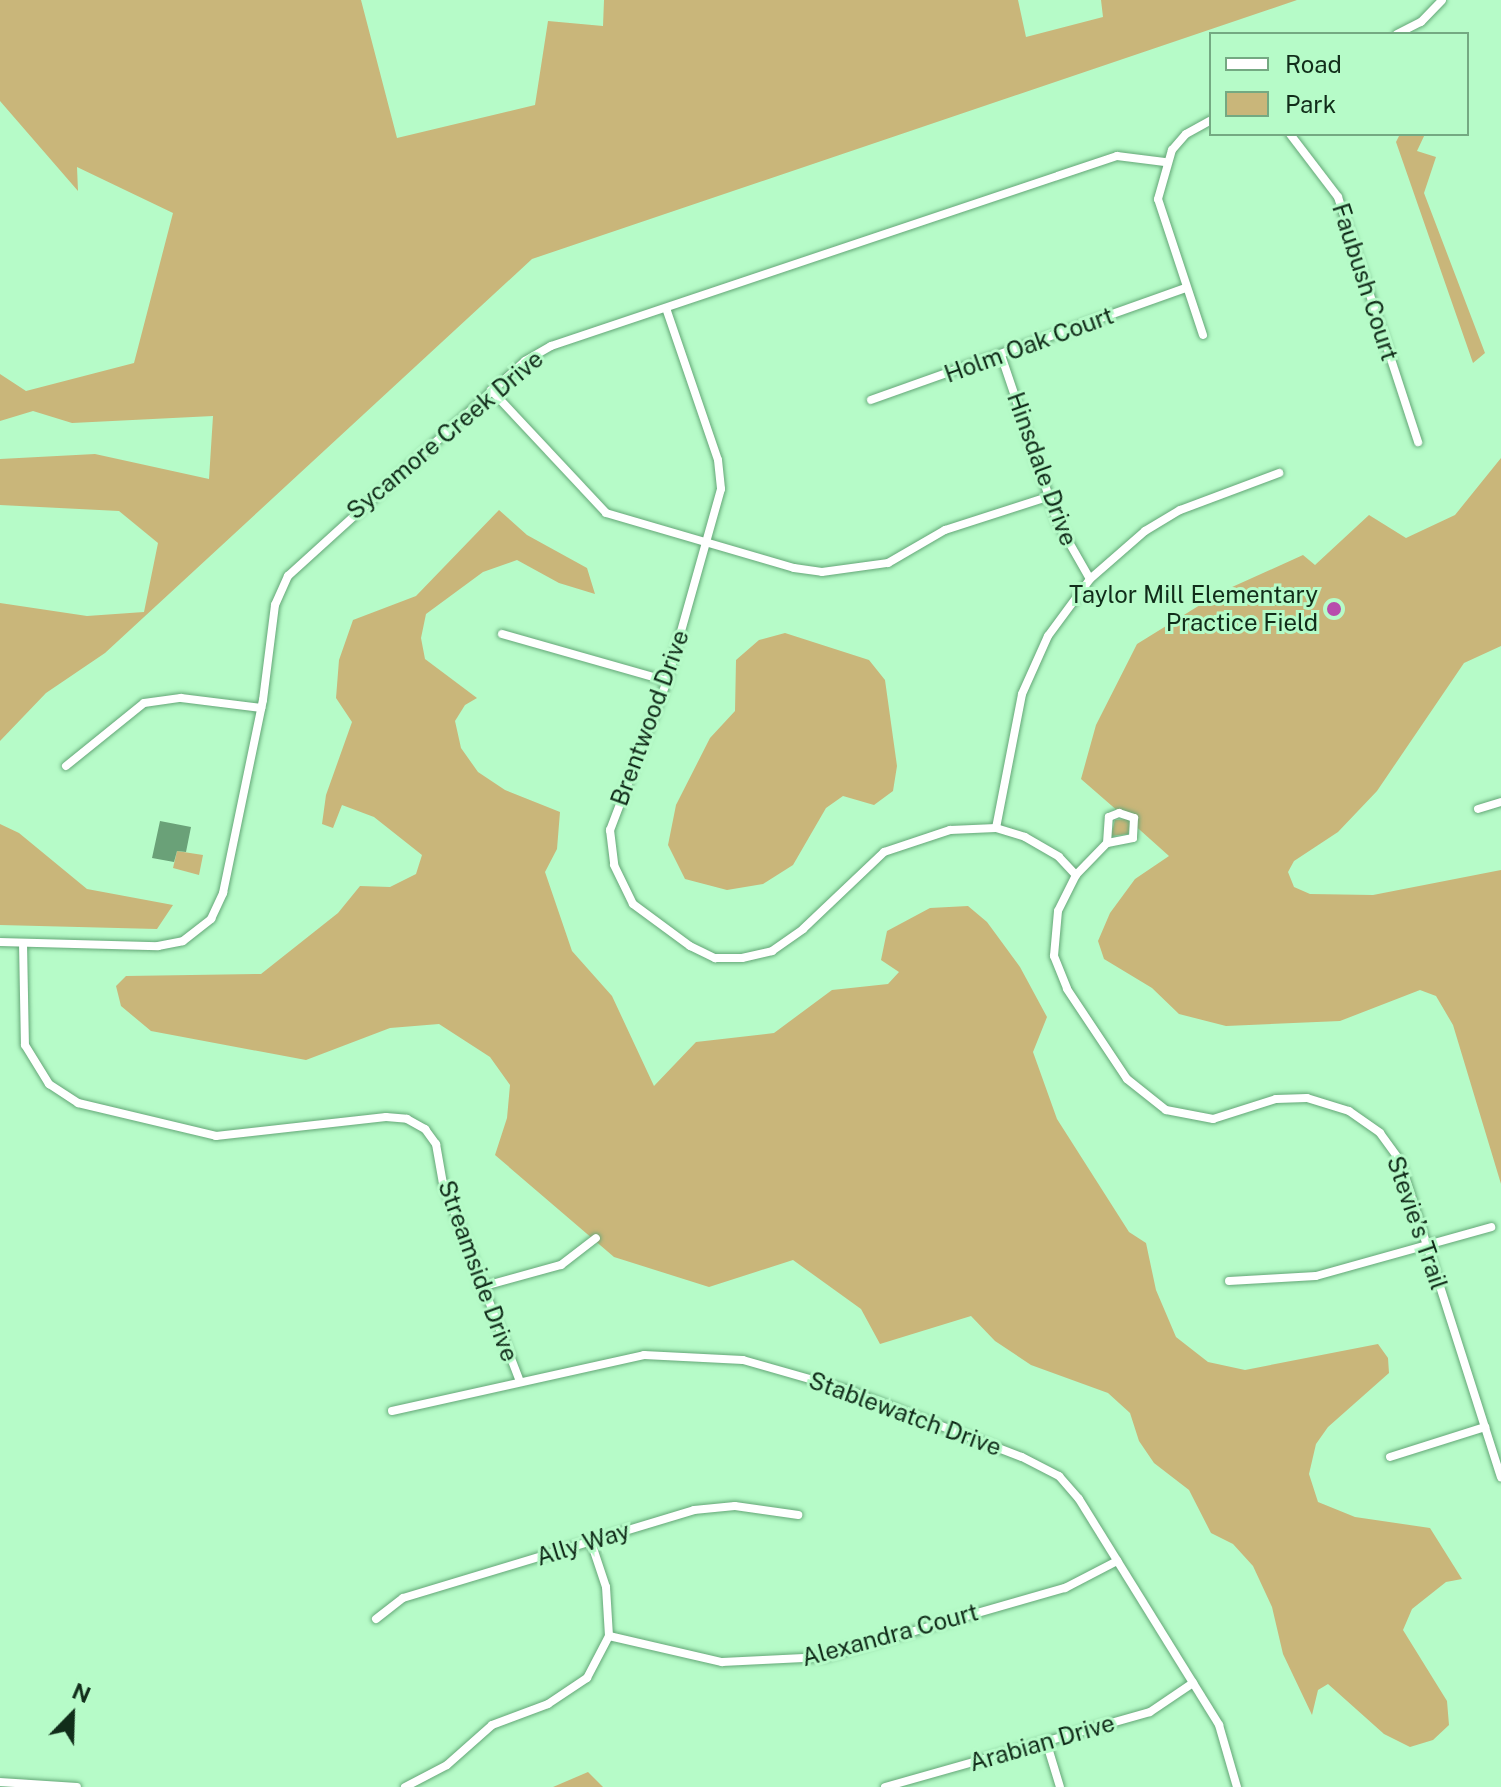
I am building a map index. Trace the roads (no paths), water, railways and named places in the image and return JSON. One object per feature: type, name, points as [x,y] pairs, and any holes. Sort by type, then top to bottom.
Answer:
[{"type":"street","points":[[1401,32],[1421,22],[1442,0]]},
{"type":"street","points":[[1203,335],[1159,212],[1165,162],[1186,134],[1209,121]]},
{"type":"street","name":"Faubush Court","points":[[1292,136],[1338,197],[1418,442]]},
{"type":"street","name":"Sycamore Creek Drive","points":[[0,942],[158,946],[183,941],[211,919],[223,893],[261,708],[275,605],[288,576],[491,390],[551,346],[667,311],[1117,156],[1165,162]]},
{"type":"street","name":"Holm Oak Court","points":[[871,400],[1186,288]]},
{"type":"street","name":"Brentwood Drive","points":[[667,311],[721,477],[708,543],[667,681],[619,798],[610,830],[614,865],[633,904],[656,925],[703,952],[742,958],[772,951],[884,852],[950,830],[996,828],[1044,847],[1076,875]]},
{"type":"street","name":"Hinsdale Drive","points":[[1001,355],[1068,545],[1090,579]]},
{"type":"street","points":[[491,390],[606,513],[794,568],[864,569],[904,557],[945,530],[1050,496]]},
{"type":"street","points":[[996,828],[1022,694],[1048,636],[1090,579],[1145,531],[1180,510],[1279,473]]},
{"type":"street","points":[[502,634],[580,653],[667,681]]},
{"type":"street","points":[[66,766],[144,703],[194,699],[261,708]]},
{"type":"street","points":[[1478,809],[1501,802]]},
{"type":"street","name":"Stevie’s Trail","points":[[1107,843],[1109,817],[1126,813],[1134,818],[1133,838],[1107,843],[1076,875],[1058,911],[1056,967],[1127,1079],[1166,1110],[1201,1119],[1290,1098],[1321,1100],[1349,1111],[1380,1133],[1400,1161],[1501,1477]]},
{"type":"street","name":"Streamside Drive","points":[[23,943],[25,1045],[38,1072],[55,1090],[93,1109],[216,1136],[386,1117],[414,1122],[436,1144],[443,1182],[519,1379]]},
{"type":"street","points":[[1229,1281],[1316,1276],[1428,1248],[1491,1227]]},
{"type":"street","points":[[481,1287],[561,1265],[596,1238]]},
{"type":"street","name":"Stablewatch Drive","points":[[392,1411],[519,1379],[644,1355],[743,1360],[848,1390],[1022,1457],[1059,1476],[1079,1499],[1219,1725],[1237,1787]]},
{"type":"street","points":[[1390,1457],[1485,1427]]},
{"type":"street","name":"Ally Way","points":[[376,1619],[403,1598],[711,1507],[798,1515]]},
{"type":"street","points":[[405,1787],[447,1765],[492,1725],[570,1694],[587,1678],[609,1636],[606,1587],[591,1542]]},
{"type":"street","name":"Alexandra Court","points":[[609,1636],[722,1662],[824,1657],[1065,1588],[1117,1561]]},
{"type":"street","name":"Arabian Drive","points":[[885,1787],[1150,1712],[1193,1683]]},
{"type":"street","points":[[1046,1741],[1060,1787]]},
{"type":"street","points":[[0,1782],[77,1787]]},
{"type":"place","name":"Taylor Mill Elementary Practice Field","points":[[1334,609]]}]
